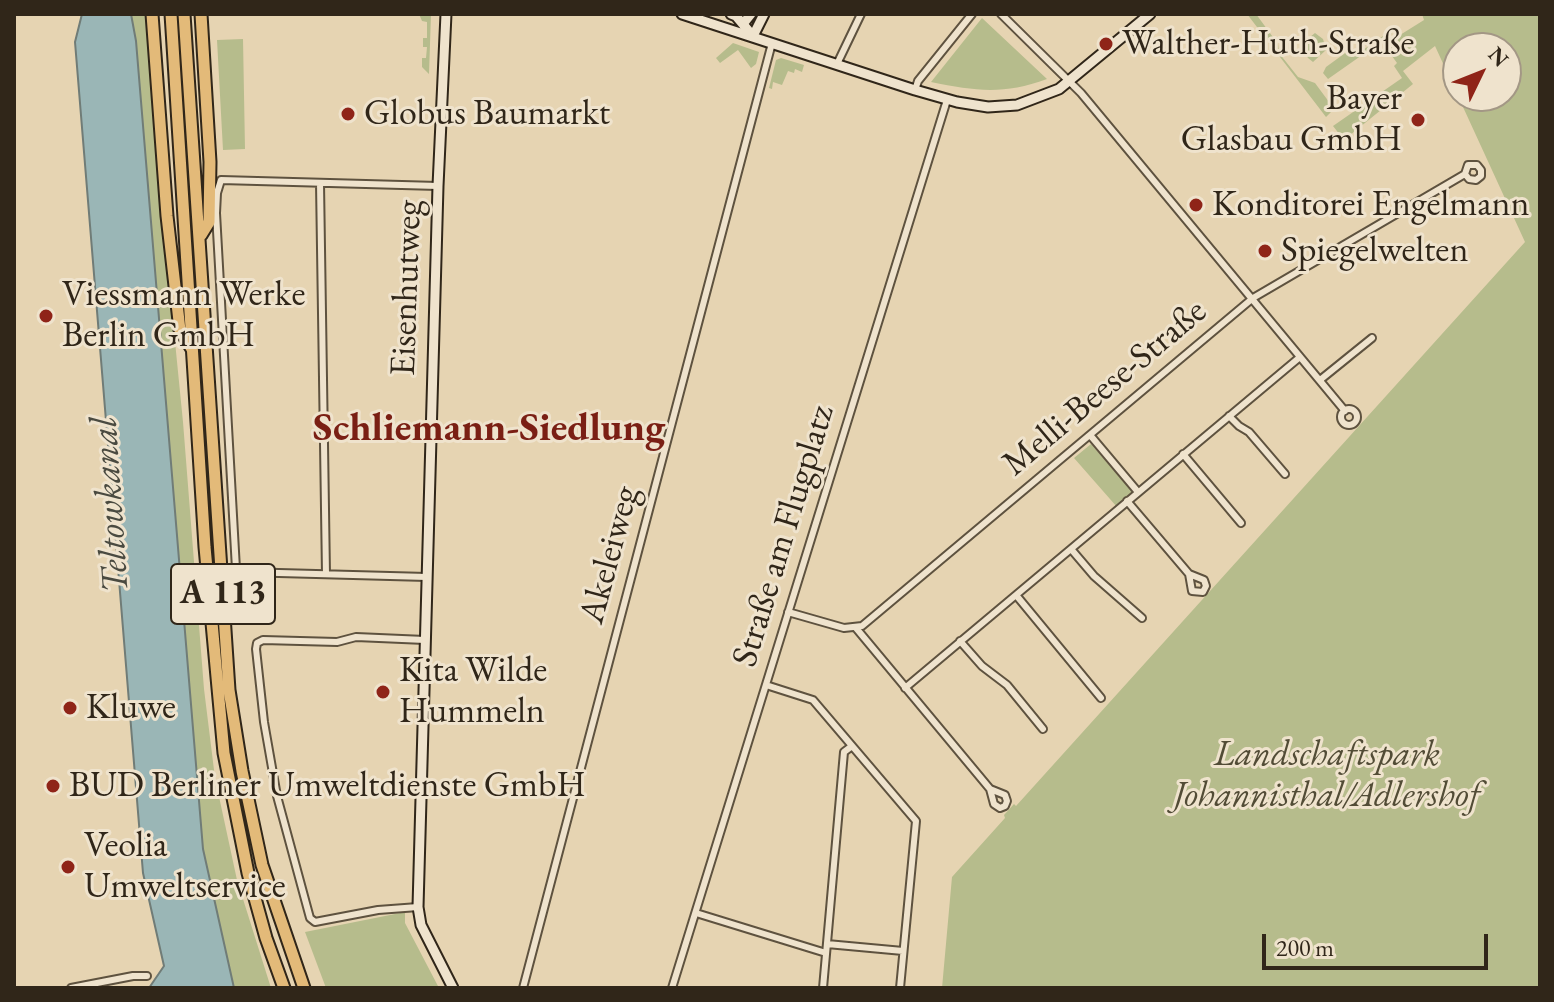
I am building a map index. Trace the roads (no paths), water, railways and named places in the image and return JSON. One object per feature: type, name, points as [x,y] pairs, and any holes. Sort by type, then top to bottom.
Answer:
[{"type":"highway","points":[[152,14],[167,216],[180,330],[193,350]]},
{"type":"highway","name":"A 113","points":[[171,14],[205,547],[224,753],[248,873],[284,988]]},
{"type":"highway","name":"A 113","points":[[184,14],[229,690],[262,865],[304,988]]},
{"type":"highway","points":[[200,235],[209,222],[210,162],[201,14]]},
{"type":"street","name":"Eisenhutweg","points":[[446,14],[438,186],[418,907],[421,925],[453,988]]},
{"type":"street","points":[[682,14],[915,90],[976,106],[1017,105],[1054,91],[1070,82],[1150,14]]},
{"type":"street","points":[[731,14],[753,36]]},
{"type":"street","points":[[743,24],[751,14]]},
{"type":"street","points":[[753,36],[764,14]]},
{"type":"street","points":[[837,64],[861,14]]},
{"type":"street","points":[[915,90],[918,81],[972,14]]},
{"type":"street","points":[[1001,14],[1070,82],[1345,411]]},
{"type":"street","name":"Akeleiweg","points":[[523,988],[772,43]]},
{"type":"street","name":"Straße am Flugplatz","points":[[672,988],[947,100]]},
{"type":"street","name":"Melli-Beese-Straße","points":[[856,628],[868,622],[1253,298],[1465,174]]},
{"type":"street","points":[[427,577],[242,572],[236,569],[216,213],[221,180],[438,186]]},
{"type":"street","points":[[320,183],[326,574]]},
{"type":"street","points":[[1320,380],[1372,338]]},
{"type":"street","points":[[905,688],[1300,357]]},
{"type":"street","points":[[1229,416],[1249,432],[1285,474]]},
{"type":"street","points":[[1090,435],[1138,492]]},
{"type":"street","points":[[1183,454],[1241,523]]},
{"type":"street","points":[[1127,501],[1189,574]]},
{"type":"street","points":[[1071,549],[1094,576],[1142,618]]},
{"type":"street","points":[[1016,595],[1101,698]]},
{"type":"street","points":[[788,612],[844,628],[856,628],[990,789]]},
{"type":"street","points":[[418,907],[378,910],[315,922],[310,918],[277,796],[264,722],[256,649],[257,643],[263,640],[337,642],[356,637],[425,640]]},
{"type":"street","points":[[960,641],[982,666],[1007,685],[1043,729]]},
{"type":"street","points":[[766,685],[813,700],[916,821],[900,988]]},
{"type":"street","points":[[823,988],[844,752],[852,746]]},
{"type":"street","points":[[696,913],[826,953]]},
{"type":"street","points":[[827,944],[903,951]]},
{"type":"street","points":[[71,988],[147,976]]},
{"type":"water","points":[[82,14],[131,14],[136,41],[203,849],[234,988],[149,988],[164,966],[143,873],[75,42]]},
{"type":"place","name":"Walther-Huth-Straße","points":[[1106,44]]},
{"type":"place","name":"Globus Baumarkt","points":[[348,114]]},
{"type":"place","name":"Bayer Glasbau GmbH","points":[[1418,120]]},
{"type":"place","name":"Konditorei Engelmann","points":[[1196,205]]},
{"type":"place","name":"Spiegelwelten","points":[[1265,251]]},
{"type":"place","name":"Viessmann Werke Berlin GmbH","points":[[46,316]]},
{"type":"place","name":"Kita Wilde Hummeln","points":[[383,692]]},
{"type":"place","name":"Kluwe","points":[[70,708]]},
{"type":"place","name":"BUD Berliner Umweltdienste GmbH","points":[[53,786]]},
{"type":"place","name":"Veolia Umweltservice","points":[[68,867]]},
{"type":"district","name":"Schliemann-Siedlung","points":[[489,429]]},
{"type":"water label","name":"Teltowkanal","points":[[111,505]]},
{"type":"park label","name":"Landschaftspark Johannisthal/Adlershof","points":[[1327,776]]}]
